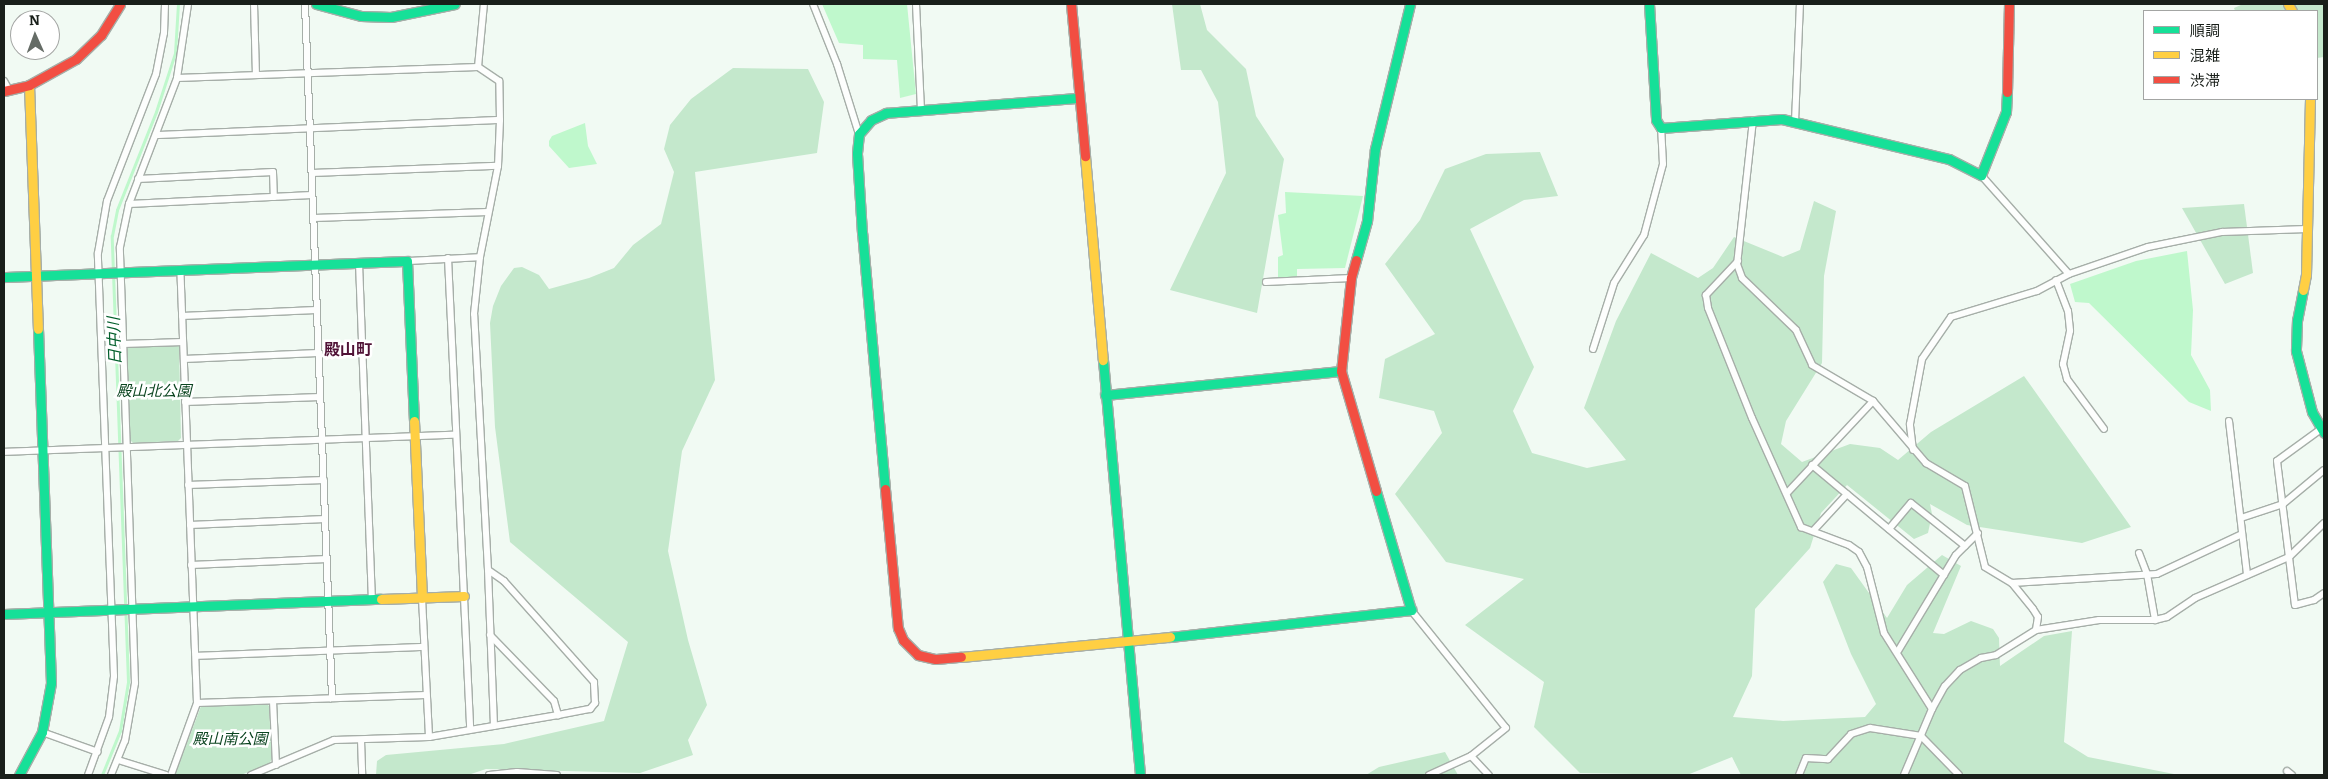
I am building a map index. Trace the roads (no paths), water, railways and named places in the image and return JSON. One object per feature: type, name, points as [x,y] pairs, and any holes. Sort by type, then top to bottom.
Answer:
[{"type":"street","points":[[4,81],[6,91],[29,85],[63,68],[101,35],[120,4]]},
{"type":"street","points":[[88,775],[98,752],[113,692],[112,610],[98,253],[107,201],[156,74],[164,33],[165,4]]},
{"type":"street","points":[[111,775],[118,760],[134,702],[133,609],[120,246],[128,204],[177,78],[188,4]]},
{"type":"street","points":[[254,4],[256,74]]},
{"type":"street","points":[[305,4],[332,698]]},
{"type":"street","points":[[316,4],[362,16],[392,17],[455,4]]},
{"type":"street","points":[[478,67],[484,4]]},
{"type":"street","points":[[813,4],[837,64],[859,134],[857,153],[862,233],[898,628],[903,640],[918,655],[936,659],[1129,642],[1410,610]]},
{"type":"street","points":[[916,4],[921,109]]},
{"type":"street","points":[[1071,4],[1140,775]]},
{"type":"street","points":[[1410,4],[1375,149],[1367,221],[1351,278],[1341,371],[1410,610],[1506,728],[1471,756],[1429,775]]},
{"type":"street","points":[[1593,349],[1614,283],[1644,235],[1663,164],[1661,128],[1656,120],[1649,4]]},
{"type":"street","points":[[1795,122],[1800,4]]},
{"type":"street","points":[[1981,175],[2006,112],[2009,4]]},
{"type":"street","points":[[177,78],[478,67],[499,81],[498,166],[480,257],[474,314],[488,570],[494,726]]},
{"type":"street","points":[[19,775],[42,732],[51,683],[29,85]]},
{"type":"street","points":[[859,134],[871,120],[886,113],[1078,98]]},
{"type":"street","points":[[2310,100],[2306,275],[2297,320],[2296,351],[2301,376],[2323,431],[2277,461],[2295,605],[2314,600],[2324,593]]},
{"type":"street","points":[[1661,128],[1782,119],[1950,159],[1981,175],[2069,274]]},
{"type":"street","points":[[156,135],[500,120]]},
{"type":"street","points":[[1753,120],[1738,261],[1742,278],[1796,330],[1812,365],[1873,401],[1926,463],[1965,486],[1985,568],[2012,583],[2038,617],[2036,630]]},
{"type":"street","points":[[312,173],[498,166]]},
{"type":"street","points":[[138,179],[273,172],[274,197]]},
{"type":"street","points":[[128,204],[312,196]]},
{"type":"street","points":[[314,218],[488,212]]},
{"type":"street","points":[[1914,450],[1910,424],[1922,360],[1951,317],[2037,291],[2069,274],[2148,248],[2222,232],[2307,229]]},
{"type":"street","points":[[4,277],[35,274],[99,274],[480,257]]},
{"type":"street","points":[[448,258],[470,730]]},
{"type":"street","points":[[406,261],[429,737]]},
{"type":"street","points":[[1738,261],[1706,295],[1708,308],[1801,527],[1849,545],[1859,552],[1867,567],[1884,633],[1898,651],[1919,693],[1932,709]]},
{"type":"street","points":[[359,263],[372,599]]},
{"type":"street","points":[[171,775],[197,703],[180,270]]},
{"type":"street","points":[[1266,282],[1351,278]]},
{"type":"street","points":[[2056,280],[2068,310],[2070,331],[2063,364],[2067,379],[2104,429]]},
{"type":"street","points":[[182,316],[316,310]]},
{"type":"street","points":[[123,344],[183,342]]},
{"type":"street","points":[[184,359],[318,354]]},
{"type":"street","points":[[1105,395],[1341,371]]},
{"type":"street","points":[[186,402],[320,397]]},
{"type":"street","points":[[1787,493],[1812,464],[1873,401]]},
{"type":"street","points":[[2229,421],[2247,575]]},
{"type":"street","points":[[4,452],[456,435]]},
{"type":"street","points":[[1812,464],[1944,575]]},
{"type":"street","points":[[2241,518],[2283,504],[2324,470]]},
{"type":"street","points":[[188,485],[324,480]]},
{"type":"street","points":[[1813,531],[1847,494]]},
{"type":"street","points":[[1889,529],[1912,503],[1965,546]]},
{"type":"street","points":[[190,525],[325,519]]},
{"type":"street","points":[[1904,775],[1932,709],[1945,686],[1960,670],[1981,658],[1996,655],[2036,630],[2099,620],[2155,620],[2167,617],[2195,598],[2289,557],[2324,523]]},
{"type":"street","points":[[1898,651],[1944,575],[1965,546],[1978,533]]},
{"type":"street","points":[[2012,583],[2157,574],[2242,534]]},
{"type":"street","points":[[2138,553],[2147,574],[2155,620]]},
{"type":"street","points":[[191,565],[327,559]]},
{"type":"street","points":[[252,775],[334,740],[429,737],[590,709],[595,703],[594,682],[504,581],[488,570]]},
{"type":"street","points":[[4,614],[464,596]]},
{"type":"street","points":[[490,635],[554,701],[558,715]]},
{"type":"street","points":[[196,656],[424,647]]},
{"type":"street","points":[[197,703],[426,695]]},
{"type":"street","points":[[273,701],[276,765]]},
{"type":"street","points":[[1799,775],[1806,758],[1828,759],[1851,734],[1870,728],[1921,736],[1959,775]]},
{"type":"street","points":[[42,732],[98,752]]},
{"type":"street","points":[[361,740],[362,775]]},
{"type":"street","points":[[1471,756],[1489,775]]},
{"type":"street","points":[[118,760],[166,775]]},
{"type":"street","points":[[489,775],[556,775]]},
{"type":"waterway","name":"日中川","points":[[102,775],[120,731],[128,682],[112,236],[117,210],[156,112],[175,53],[178,4]]},
{"type":"district","name":"殿山町","points":[[348,350]]},
{"type":"park label","name":"殿山北公園","points":[[154,392]]},
{"type":"park label","name":"殿山南公園","points":[[230,740]]}]
